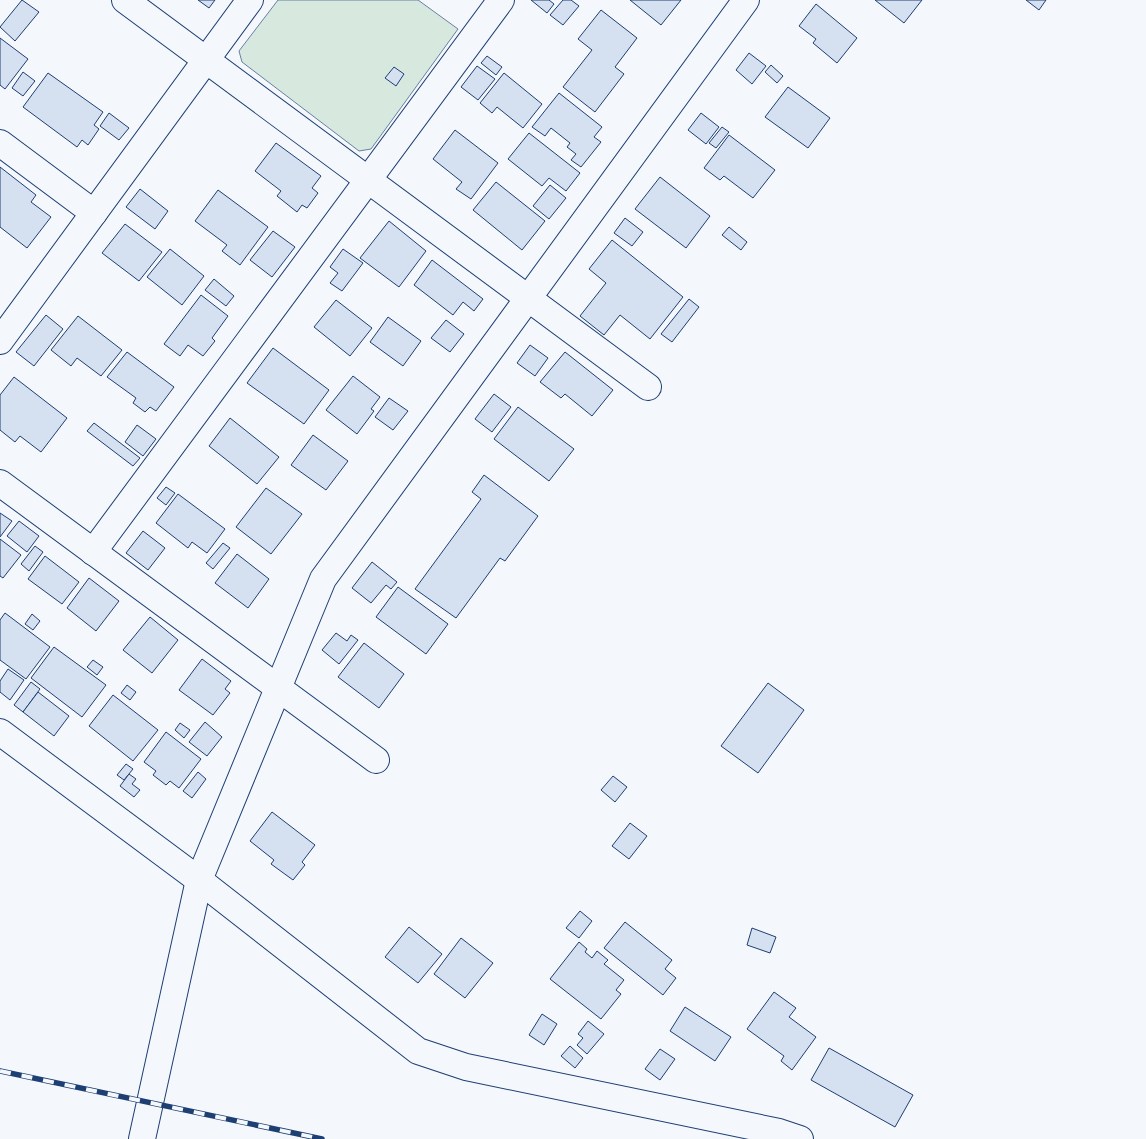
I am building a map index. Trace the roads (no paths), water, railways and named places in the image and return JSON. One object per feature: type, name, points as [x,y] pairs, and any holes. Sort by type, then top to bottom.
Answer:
[{"type":"street","points":[[125,0],[528,296],[648,387]]},
{"type":"street","points":[[0,341],[250,0]]},
{"type":"street","points":[[93,552],[501,0]]},
{"type":"street","points":[[142,1139],[199,880],[323,579],[746,0]]},
{"type":"street","points":[[0,143],[94,213]]},
{"type":"street","points":[[0,483],[376,760]]},
{"type":"street","points":[[0,732],[199,880],[418,1051],[466,1067],[779,1132],[800,1139]]},
{"type":"railway","points":[[0,1071],[322,1139]]}]
